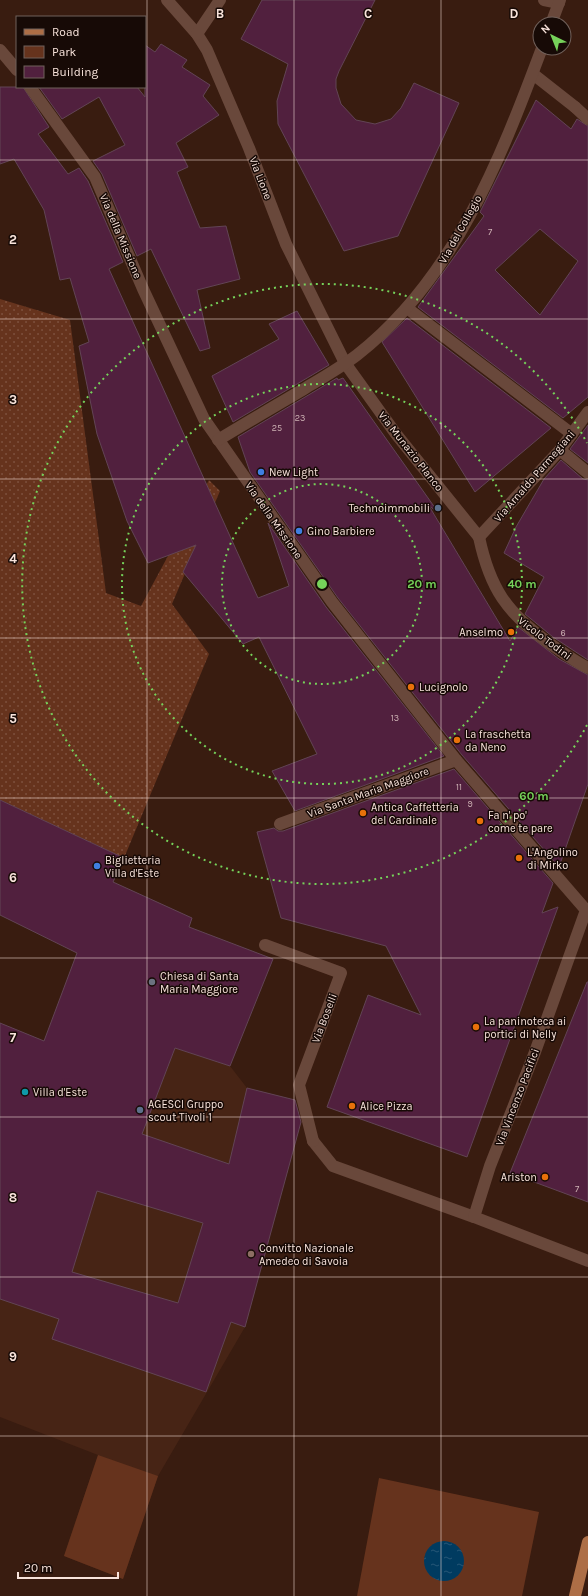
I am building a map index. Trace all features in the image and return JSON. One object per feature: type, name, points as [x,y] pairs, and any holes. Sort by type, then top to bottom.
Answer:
[{"type":"main road","points":[[575,1596],[584,1575],[588,1543]]},
{"type":"street","name":"Via Lione","points":[[167,0],[197,34],[207,50],[249,148],[286,244],[345,364]]},
{"type":"street","points":[[197,34],[220,0]]},
{"type":"street","points":[[544,0],[560,2],[554,16]]},
{"type":"street","points":[[0,50],[16,69]]},
{"type":"street","name":"Via del Collegio","points":[[218,440],[345,364],[373,342],[407,308],[438,270],[456,242],[501,153],[539,56]]},
{"type":"street","points":[[533,74],[588,119]]},
{"type":"street","name":"Via della Missione","points":[[31,88],[95,177],[137,275],[196,405],[218,440],[332,602],[456,760],[587,907]]},
{"type":"street","points":[[407,308],[572,434]]},
{"type":"street","name":"Via Munazio Planco","points":[[345,364],[396,434],[479,537]]},
{"type":"street","name":"Via Arnaldo Parmegiani","points":[[479,537],[560,450],[588,412]]},
{"type":"street","points":[[560,450],[588,473]]},
{"type":"street","name":"Vicolo Todini","points":[[479,537],[489,576],[502,598],[518,619],[557,648],[588,668]]},
{"type":"street","name":"Via Santa Maria Maggiore","points":[[280,824],[456,760]]},
{"type":"street","name":"Via Vincenzo Pacifici","points":[[474,1217],[490,1166],[535,1052],[587,907]]},
{"type":"street","name":"Via Boselli","points":[[265,945],[341,973],[299,1085],[313,1141],[333,1166],[474,1217]]},
{"type":"street","points":[[474,1217],[588,1261]]},
{"type":"shaded area","points":[[175,1048],[230,1066],[247,1088],[283,1097],[301,1120],[245,1327],[158,1476],[123,1579],[64,1556],[98,1455],[0,1417],[0,1166],[142,1134]]},
{"type":"green space","points":[[0,299],[70,320],[106,593],[141,606],[209,480],[220,491],[172,604],[209,654],[124,858],[0,800]]},
{"type":"green space","points":[[98,1455],[158,1476],[123,1579],[64,1556]]},
{"type":"green space","points":[[379,1478],[539,1512],[522,1596],[357,1596]]},
{"type":"water","points":[[448,1541],[455,1544],[461,1550],[464,1561],[463,1569],[455,1578],[448,1581],[440,1581],[433,1578],[425,1569],[424,1557],[427,1550],[436,1542]]},
{"type":"building","points":[[262,0],[375,0],[336,79],[336,88],[341,104],[356,120],[375,124],[391,119],[401,108],[414,83],[459,103],[398,236],[344,251],[278,124],[277,101],[288,64],[241,39]]},
{"type":"building","points":[[161,44],[187,60],[182,67],[210,85],[203,96],[219,115],[176,143],[188,167],[177,172],[200,228],[226,226],[240,279],[197,290],[210,348],[200,351],[151,249],[137,256],[102,174],[93,161],[125,145],[99,97],[62,119],[40,88],[138,88],[145,97],[146,46],[155,52]]},
{"type":"building","points":[[0,87],[24,88],[49,127],[38,134],[68,174],[79,168],[88,181],[123,262],[109,269],[258,598],[289,586],[268,523],[326,607],[444,756],[295,811],[272,771],[317,754],[259,637],[243,644],[183,572],[196,545],[148,563],[127,521],[97,434],[79,346],[89,342],[70,278],[60,280],[44,210],[14,159],[0,164]]},
{"type":"building","points":[[536,100],[571,129],[577,119],[588,126],[588,397],[563,418],[418,307],[484,216],[480,212]],"holes":[[[540,229],[578,261],[540,315],[495,270]]]},
{"type":"building","points":[[297,311],[329,365],[233,422],[212,376],[279,339],[269,324]]},
{"type":"building","points":[[407,318],[551,428],[475,492],[382,342]]},
{"type":"building","points":[[337,378],[338,380],[343,378],[438,512],[429,506],[510,641],[518,627],[559,659],[588,675],[588,784],[559,867],[462,755],[338,598],[250,472],[238,437]]},
{"type":"building","points":[[588,425],[588,463],[570,449]]},
{"type":"building","points":[[561,460],[583,479],[588,480],[588,660],[553,637],[525,614],[544,577],[504,553],[516,527],[544,479]]},
{"type":"building","points":[[454,769],[553,883],[542,913],[558,907],[467,1157],[327,1107],[368,995],[421,1015],[386,946],[281,918],[257,832],[274,828],[278,831],[283,831]]},
{"type":"building","name":"Villa d'Este","points":[[0,800],[124,858],[113,882],[192,918],[189,927],[273,959],[230,1066],[175,1048],[142,1134],[229,1164],[247,1088],[295,1100],[301,1122],[245,1327],[231,1322],[206,1392],[52,1339],[59,1319],[0,1299],[0,1023],[44,1041],[77,953],[0,915]],"holes":[[[97,1191],[203,1223],[178,1303],[72,1272]]]},
{"type":"building","points":[[588,982],[588,1202],[510,1173]]},
{"type":"place","name":"New Light","points":[[261,472]]},
{"type":"place","name":"Technoimmobili","points":[[438,508]]},
{"type":"place","name":"Gino Barbiere","points":[[299,531]]},
{"type":"place","name":"Anselmo","points":[[511,632]]},
{"type":"place","name":"Lucignolo","points":[[411,687]]},
{"type":"place","name":"La fraschetta da Neno","points":[[457,740]]},
{"type":"place","name":"Antica Caffetteria del Cardinale","points":[[363,813]]},
{"type":"place","name":"Fa n' po' come te pare","points":[[480,821]]},
{"type":"place","name":"L'Angolino di Mirko","points":[[519,858]]},
{"type":"place","name":"Biglietteria Villa d'Este","points":[[97,866]]},
{"type":"place","name":"Chiesa di Santa Maria Maggiore","points":[[152,982]]},
{"type":"place","name":"La paninoteca ai portici di Nelly","points":[[476,1027]]},
{"type":"place","name":"Villa d'Este","points":[[25,1092]]},
{"type":"place","name":"Alice Pizza","points":[[352,1106]]},
{"type":"place","name":"AGESCI Gruppo scout Tivoli 1","points":[[140,1110]]},
{"type":"place","name":"Ariston","points":[[545,1177]]},
{"type":"place","name":"Convitto Nazionale Amedeo di Savoia","points":[[251,1254]]}]
